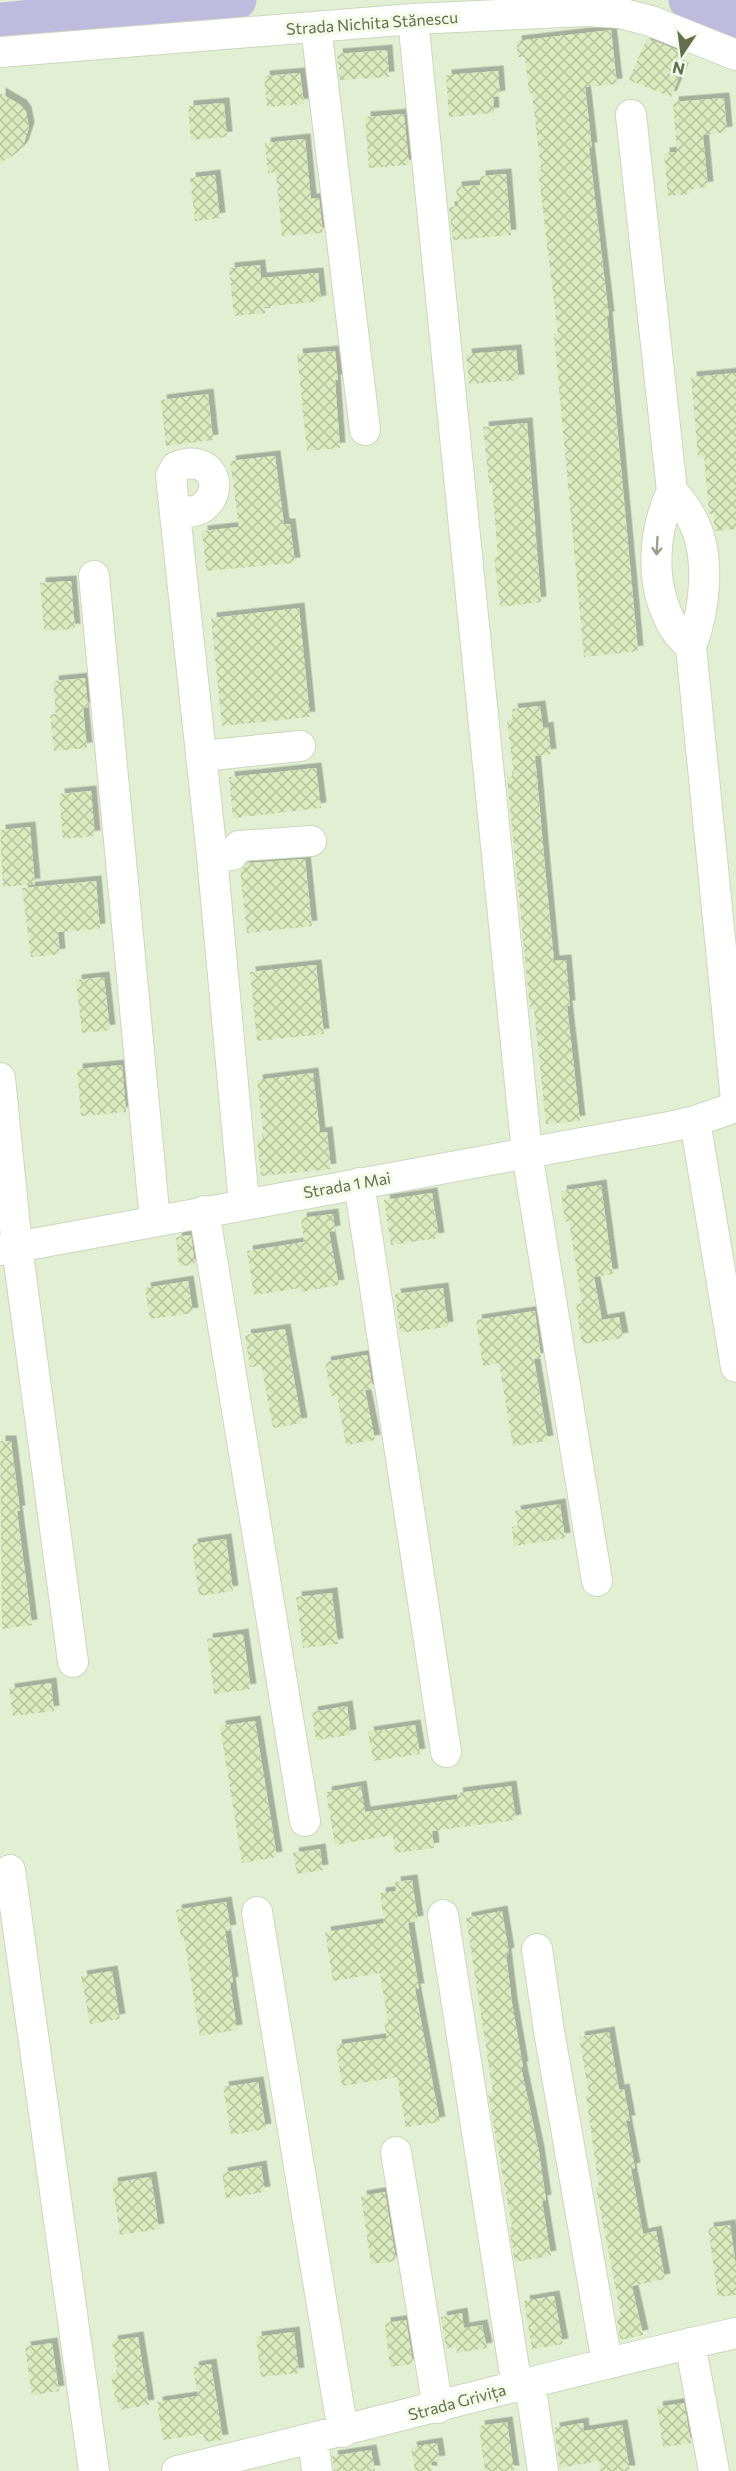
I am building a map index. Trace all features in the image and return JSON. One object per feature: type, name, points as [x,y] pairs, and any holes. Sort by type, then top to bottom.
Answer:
[{"type":"street","name":"Strada Nichita Stănescu","points":[[0,52],[413,19],[574,11],[620,13],[651,21],[736,56]]},
{"type":"street","points":[[413,19],[527,1153],[597,1581]]},
{"type":"street","points":[[316,27],[365,430]]},
{"type":"street","points":[[632,115],[672,490],[662,514],[657,538],[659,585],[665,610],[674,628],[691,647]]},
{"type":"street","points":[[672,490],[692,518],[701,547],[704,599],[700,623],[691,647],[736,1100]]},
{"type":"street","points":[[175,512],[212,856],[244,1203]]},
{"type":"street","points":[[94,576],[155,1221]]},
{"type":"street","points":[[202,756],[300,746]]},
{"type":"street","points":[[212,856],[232,855],[239,846],[311,841]]},
{"type":"street","points":[[0,1078],[8,1248],[73,1662]]},
{"type":"street","name":"Strada 1 Mai","points":[[8,1248],[695,1121],[736,1107]]},
{"type":"street","points":[[695,1121],[736,1367]]},
{"type":"street","points":[[360,1183],[446,1752]]},
{"type":"street","points":[[204,1211],[305,1821]]},
{"type":"street","points":[[10,1870],[94,2471]]},
{"type":"street","points":[[257,1912],[343,2432]]},
{"type":"street","points":[[442,1915],[524,2385],[543,2471]]},
{"type":"street","points":[[537,1949],[549,2031],[607,2363]]},
{"type":"street","points":[[396,2152],[438,2408]]},
{"type":"street","name":"Strada Grivița","points":[[177,2471],[343,2432],[736,2332]]},
{"type":"street","points":[[690,2343],[714,2471]]},
{"type":"street","points":[[313,2439],[317,2471]]},
{"type":"shaded area","points":[[0,0],[736,0],[736,2471],[0,2471]]},
{"type":"building","points":[[611,30],[617,84],[585,87],[592,148],[589,148],[609,317],[607,317],[638,651],[584,657],[554,334],[558,334],[538,170],[541,170],[532,93],[529,93],[525,57],[518,57],[516,41]]},
{"type":"building","points":[[647,38],[682,52],[676,65],[683,68],[671,97],[629,80]]},
{"type":"building","points":[[387,50],[389,77],[340,80],[337,54]]},
{"type":"building","points":[[498,71],[500,96],[493,97],[494,113],[449,117],[446,75]]},
{"type":"building","points":[[300,73],[304,104],[267,107],[264,76]]},
{"type":"building","points":[[0,93],[21,105],[26,112],[29,128],[23,146],[17,153],[0,163]]},
{"type":"building","points":[[724,98],[727,132],[703,135],[708,187],[689,189],[689,194],[668,196],[664,153],[677,152],[673,102]]},
{"type":"building","points":[[224,103],[227,137],[191,140],[188,106]]},
{"type":"building","points":[[404,114],[409,165],[369,168],[365,117]]},
{"type":"building","points":[[305,139],[311,199],[319,198],[323,233],[282,236],[276,172],[268,173],[265,143]]},
{"type":"building","points":[[506,174],[511,235],[453,240],[449,207],[458,206],[456,187],[480,185],[480,176]]},
{"type":"building","points":[[215,175],[220,218],[195,221],[190,178]]},
{"type":"building","points":[[260,265],[261,278],[318,273],[321,301],[264,307],[265,313],[234,316],[229,268]]},
{"type":"building","points":[[516,350],[519,380],[469,384],[466,354]]},
{"type":"building","points":[[335,351],[340,448],[307,451],[297,354]]},
{"type":"building","points":[[736,373],[736,529],[715,531],[713,514],[709,514],[704,456],[698,457],[691,377]]},
{"type":"building","points":[[208,394],[213,440],[166,446],[161,400]]},
{"type":"building","points":[[527,423],[541,602],[500,607],[494,557],[498,557],[492,483],[489,483],[483,427]]},
{"type":"building","points":[[275,456],[284,524],[290,524],[295,563],[206,571],[202,531],[239,527],[230,461]]},
{"type":"building","points":[[71,581],[75,629],[44,631],[40,583]]},
{"type":"building","points":[[299,608],[310,717],[222,726],[211,618]]},
{"type":"building","points":[[85,678],[88,707],[83,708],[87,748],[54,751],[50,714],[56,714],[53,681]]},
{"type":"building","points":[[540,706],[543,728],[548,727],[551,754],[535,756],[554,961],[566,960],[570,1006],[567,1006],[580,1121],[546,1124],[534,1009],[530,1009],[507,777],[514,776],[507,720],[514,720],[512,709]]},
{"type":"building","points":[[316,768],[321,808],[233,818],[229,777]]},
{"type":"building","points":[[91,791],[95,836],[63,839],[59,794]]},
{"type":"building","points":[[30,827],[35,884],[3,887],[0,830]]},
{"type":"building","points":[[305,859],[312,926],[247,933],[240,870],[248,863]]},
{"type":"building","points":[[96,881],[100,929],[58,932],[60,954],[31,957],[22,888]]},
{"type":"building","points":[[316,965],[324,1034],[257,1041],[250,972]]},
{"type":"building","points":[[104,977],[110,1030],[82,1033],[76,980]]},
{"type":"building","points":[[122,1065],[126,1112],[81,1116],[77,1069]]},
{"type":"building","points":[[313,1073],[320,1133],[327,1132],[331,1169],[261,1176],[257,1139],[264,1139],[257,1080]]},
{"type":"building","points":[[601,1185],[613,1274],[594,1277],[602,1320],[619,1317],[623,1338],[582,1344],[576,1304],[582,1303],[569,1221],[565,1222],[561,1191]]},
{"type":"building","points":[[432,1193],[439,1238],[391,1245],[384,1200]]},
{"type":"building","points":[[333,1214],[335,1231],[329,1232],[339,1285],[301,1292],[300,1288],[254,1295],[247,1251],[304,1242],[301,1218]]},
{"type":"building","points":[[191,1235],[195,1265],[179,1266],[176,1237]]},
{"type":"building","points":[[188,1281],[193,1313],[150,1319],[145,1288]]},
{"type":"building","points":[[443,1288],[448,1327],[400,1333],[395,1294]]},
{"type":"building","points":[[535,1311],[541,1358],[534,1359],[548,1441],[513,1446],[499,1363],[483,1366],[476,1320]]},
{"type":"building","points":[[285,1329],[302,1423],[273,1428],[261,1365],[250,1367],[245,1335]]},
{"type":"building","points":[[367,1355],[373,1389],[365,1390],[375,1440],[346,1445],[337,1395],[331,1396],[325,1362]]},
{"type":"building","points":[[0,1441],[11,1441],[20,1511],[17,1511],[32,1625],[2,1629]]},
{"type":"building","points":[[560,1504],[565,1538],[514,1546],[512,1527],[518,1526],[515,1511]]},
{"type":"building","points":[[226,1539],[233,1591],[199,1596],[192,1544]]},
{"type":"building","points":[[332,1593],[338,1644],[303,1648],[296,1597]]},
{"type":"building","points":[[243,1634],[251,1689],[214,1694],[207,1639]]},
{"type":"building","points":[[51,1683],[54,1711],[13,1716],[9,1689]]},
{"type":"building","points":[[347,1706],[351,1735],[316,1740],[312,1712]]},
{"type":"building","points":[[255,1721],[277,1857],[242,1863],[220,1726]]},
{"type":"building","points":[[415,1725],[420,1754],[373,1761],[368,1732]]},
{"type":"building","points":[[361,1786],[365,1812],[458,1799],[457,1793],[511,1786],[516,1820],[432,1831],[434,1848],[395,1853],[393,1835],[335,1845],[326,1792]]},
{"type":"building","points":[[320,1849],[323,1870],[297,1874],[293,1853]]},
{"type":"building","points":[[412,1880],[418,1921],[408,1923],[419,1989],[415,1989],[440,2122],[406,2127],[397,2077],[342,2086],[336,2045],[387,2038],[384,2022],[388,2022],[380,1973],[333,1981],[325,1932],[384,1923],[380,1893],[396,1891],[395,1882]]},
{"type":"building","points":[[226,1902],[231,1930],[225,1931],[233,1982],[230,1983],[237,2030],[200,2036],[184,1938],[181,1938],[176,1910]]},
{"type":"building","points":[[502,1911],[509,1953],[506,1954],[512,2003],[523,2067],[521,2067],[539,2152],[546,2200],[542,2201],[551,2256],[515,2262],[509,2228],[512,2227],[488,2094],[493,2093],[466,1918]]},
{"type":"building","points":[[112,1971],[120,2019],[90,2024],[81,1976]]},
{"type":"building","points":[[609,2032],[619,2090],[624,2089],[630,2121],[626,2121],[635,2168],[631,2169],[643,2234],[656,2231],[665,2279],[632,2286],[643,2335],[620,2340],[617,2317],[621,2316],[596,2188],[599,2187],[586,2096],[589,2095],[579,2037]]},
{"type":"building","points":[[258,2082],[266,2129],[231,2135],[223,2087]]},
{"type":"building","points":[[261,2166],[265,2192],[226,2198],[222,2173]]},
{"type":"building","points":[[151,2177],[159,2229],[120,2235],[112,2183]]},
{"type":"building","points":[[385,2192],[396,2261],[371,2264],[361,2196]]},
{"type":"building","points":[[730,2225],[736,2266],[736,2295],[718,2297],[708,2228]]},
{"type":"building","points":[[554,2296],[563,2344],[532,2349],[524,2301]]},
{"type":"building","points":[[462,2313],[464,2328],[482,2325],[487,2348],[457,2353],[456,2347],[446,2348],[441,2317]]},
{"type":"building","points":[[406,2320],[413,2364],[390,2367],[385,2323]]},
{"type":"building","points":[[294,2332],[299,2373],[261,2377],[256,2337]]},
{"type":"building","points":[[138,2337],[149,2405],[120,2410],[116,2402],[111,2375],[118,2374],[112,2341]]},
{"type":"building","points":[[52,2343],[59,2391],[32,2395],[25,2347]]},
{"type":"building","points":[[211,2364],[223,2440],[205,2442],[203,2434],[163,2440],[157,2402],[198,2396],[193,2367]]},
{"type":"building","points":[[684,2403],[691,2443],[663,2447],[657,2407]]},
{"type":"building","points":[[507,2422],[514,2471],[485,2471],[479,2426]]},
{"type":"building","points":[[583,2423],[584,2431],[622,2425],[630,2471],[600,2471],[599,2461],[560,2468],[554,2428]]},
{"type":"building","points":[[437,2443],[440,2461],[431,2462],[432,2471],[415,2471],[411,2447]]},
{"type":"building","points":[[371,2450],[375,2471],[334,2471],[332,2456]]},
{"type":"waterway","points":[[0,22],[237,0]]},
{"type":"waterway","points":[[688,0],[736,18]]}]
